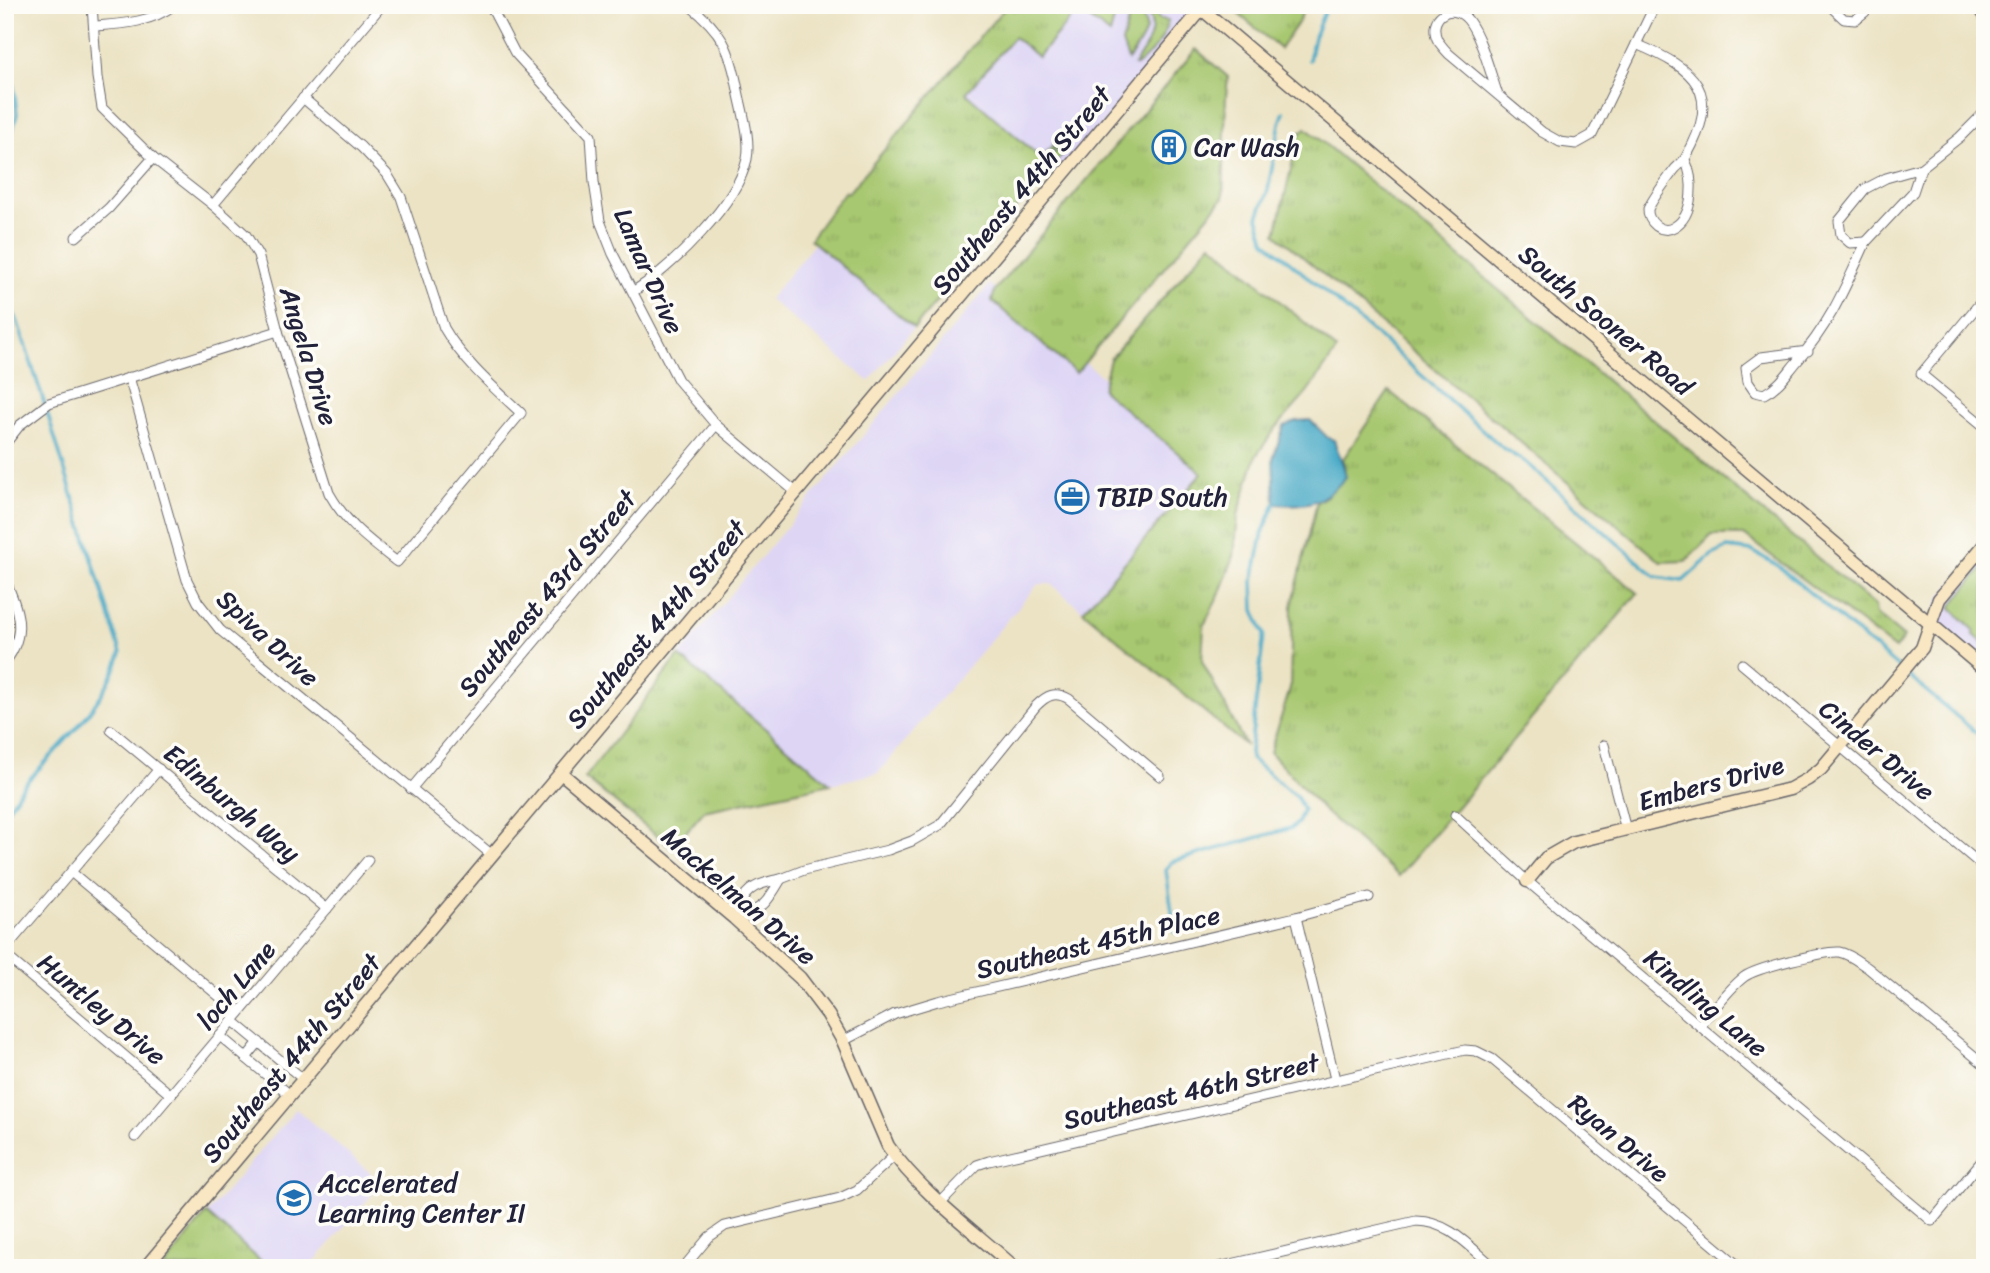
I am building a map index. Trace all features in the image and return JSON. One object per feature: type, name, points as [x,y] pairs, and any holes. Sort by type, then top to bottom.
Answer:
[{"type":"main road","name":"Southeast 44th Street","points":[[145,1268],[797,493],[1200,7]]},
{"type":"main road","name":"South Sooner Road","points":[[1200,7],[1985,670]]},
{"type":"main road","name":"Embers Drive","points":[[1527,881],[1546,858],[1574,842],[1790,789],[1808,779],[1821,769],[1922,648],[1939,599],[1985,544]]},
{"type":"main road","name":"Mackelman Drive","points":[[561,773],[734,918],[800,978],[828,1015],[843,1041],[894,1156],[1015,1268]]},
{"type":"street","name":"Angela Drive","points":[[92,5],[102,108],[153,158],[246,235],[258,255],[278,331],[329,493],[341,513],[362,535],[397,562],[522,413],[454,346],[444,328],[401,197],[387,174],[361,147],[303,98]]},
{"type":"street","points":[[94,26],[151,18],[163,14],[174,5]]},
{"type":"street","points":[[213,205],[382,5]]},
{"type":"street","name":"Lamar Drive","points":[[490,5],[515,53],[591,136],[600,221],[613,254],[678,380],[716,425],[797,493]]},
{"type":"street","points":[[634,292],[678,256],[720,210],[741,179],[748,156],[731,56],[721,37],[705,17],[689,5]]},
{"type":"street","points":[[1497,92],[1468,20],[1453,10],[1445,10],[1434,25],[1438,40],[1449,54],[1542,132],[1560,142],[1576,144],[1592,135],[1655,5]]},
{"type":"street","points":[[1829,5],[1844,19],[1855,20],[1865,12],[1867,5]]},
{"type":"street","points":[[1976,5],[1985,19]]},
{"type":"street","points":[[1636,44],[1676,62],[1692,75],[1703,100],[1701,119],[1685,160],[1654,196],[1648,209],[1651,222],[1656,226],[1670,229],[1676,226],[1686,211],[1691,175],[1685,160]]},
{"type":"street","points":[[1866,242],[1850,243],[1841,235],[1839,222],[1865,189],[1886,178],[1921,168],[1960,137],[1985,112]]},
{"type":"street","points":[[76,237],[109,208],[153,158]]},
{"type":"street","points":[[1808,351],[1761,357],[1746,368],[1748,382],[1755,392],[1764,394],[1775,388],[1808,351],[1834,314],[1866,242],[1913,191],[1921,168]]},
{"type":"street","points":[[1985,297],[1921,373],[1985,427]]},
{"type":"street","points":[[5,444],[20,425],[49,404],[278,331]]},
{"type":"street","name":"Spiva Drive","points":[[129,377],[176,545],[198,602],[220,629],[492,855]]},
{"type":"street","name":"Southeast 43rd Street","points":[[411,789],[716,425]]},
{"type":"street","points":[[5,579],[16,607],[20,627],[15,649],[5,662]]},
{"type":"street","name":"Cinder Drive","points":[[1742,664],[1985,868]]},
{"type":"street","points":[[734,918],[740,900],[758,883],[888,850],[912,841],[940,825],[1036,706],[1051,694],[1060,694],[1069,699],[1160,776]]},
{"type":"street","name":"Edinburgh Way","points":[[111,730],[327,909]]},
{"type":"street","points":[[1604,745],[1626,830]]},
{"type":"street","points":[[5,949],[159,769]]},
{"type":"street","name":"Kindling Lane","points":[[1455,815],[1527,881],[1932,1221],[1985,1157]]},
{"type":"street","name":"loch Lane","points":[[135,1137],[368,860]]},
{"type":"street","points":[[71,872],[236,1017],[258,1042],[303,1079]]},
{"type":"street","points":[[734,918],[757,911],[780,879]]},
{"type":"street","points":[[751,890],[765,903]]},
{"type":"street","name":"Southeast 45th Place","points":[[843,1041],[895,1014],[938,1001],[1296,917],[1368,897]]},
{"type":"street","points":[[1296,917],[1335,1079]]},
{"type":"street","points":[[1700,1026],[1746,976],[1766,968],[1827,953],[1839,953],[1851,956],[1868,968],[1985,1065]]},
{"type":"street","name":"Huntley Drive","points":[[5,955],[171,1095]]},
{"type":"street","points":[[220,1036],[290,1095]]},
{"type":"street","points":[[246,1058],[258,1042]]},
{"type":"street","name":"Southeast 46th Street","points":[[941,1202],[977,1165],[989,1160],[1465,1050]]},
{"type":"street","name":"Ryan Drive","points":[[1465,1050],[1476,1051],[1492,1059],[1741,1268]]},
{"type":"street","points":[[683,1268],[709,1237],[725,1226],[840,1198],[858,1190],[894,1156]]},
{"type":"street","points":[[1214,1268],[1416,1220],[1434,1222],[1448,1229],[1495,1268]]},
{"type":"street","points":[[1261,1256],[1264,1268]]},
{"type":"shaded area","points":[[1007,5],[1197,5],[1060,179],[941,82]]},
{"type":"shaded area","points":[[815,243],[914,328],[869,381],[769,299]]},
{"type":"shaded area","points":[[990,284],[1209,465],[1083,611],[1051,584],[1038,584],[878,773],[831,784],[679,656]]},
{"type":"shaded area","points":[[1985,544],[1985,670],[1930,624],[1939,599]]},
{"type":"shaded area","name":"Accelerated Learning Center II","points":[[296,1109],[382,1183],[309,1268],[269,1268],[207,1214]]},
{"type":"green space","points":[[1007,5],[1118,5],[1110,34],[1078,10],[1038,57],[1014,37],[966,93],[1041,158],[1054,144],[1057,146],[1045,160],[1047,162],[1059,148],[1063,154],[914,328],[810,239],[845,191],[848,193]]},
{"type":"green space","points":[[1146,5],[1160,19],[1168,20],[1167,27],[1156,46],[1136,66],[1134,65],[1152,30],[1149,15],[1143,8]]},
{"type":"green space","points":[[1228,5],[1306,5],[1298,23],[1280,49]]},
{"type":"green space","points":[[1132,8],[1140,14],[1146,27],[1142,40],[1128,60],[1122,43]]},
{"type":"green space","name":"Car Wash","points":[[1196,49],[1228,77],[1223,198],[1076,373],[992,301],[995,290]]},
{"type":"green space","points":[[1306,128],[1875,606],[1876,614],[1904,637],[1895,649],[1744,535],[1712,535],[1686,561],[1661,562],[1276,234],[1299,134]]},
{"type":"green space","points":[[1211,243],[1337,350],[1307,393],[1256,456],[1238,515],[1234,556],[1204,625],[1202,661],[1246,746],[1083,611],[1202,473],[1102,390],[1110,359]]},
{"type":"green space","points":[[1389,391],[1638,593],[1399,876],[1323,810],[1270,752],[1290,689],[1292,606],[1317,502],[1327,496],[1345,469],[1343,459]]},
{"type":"green space","points":[[1985,565],[1985,644],[1951,608]]},
{"type":"green space","points":[[679,656],[831,784],[704,811],[672,848],[585,778]]},
{"type":"green space","points":[[207,1214],[269,1268],[163,1268]]},
{"type":"water","points":[[1310,420],[1328,438],[1334,440],[1346,477],[1323,498],[1306,504],[1275,504],[1273,459],[1284,426],[1296,421]]},
{"type":"waterway","points":[[1309,60],[1314,37],[1327,5]]},
{"type":"waterway","points":[[5,13],[17,114],[5,159]]},
{"type":"waterway","points":[[1284,112],[1268,190],[1258,217],[1265,241],[1656,577],[1683,581],[1712,555],[1727,548],[1752,551],[1777,565],[1900,669]]},
{"type":"waterway","points":[[5,295],[17,320],[42,396],[121,653],[114,672],[93,708],[24,785],[5,812]]},
{"type":"waterway","points":[[1175,932],[1166,870],[1171,862],[1291,828],[1298,823],[1303,810],[1297,797],[1251,759],[1250,752],[1264,634],[1254,610],[1253,580],[1263,532],[1275,504]]},
{"type":"waterway","points":[[1906,674],[1985,740]]},
{"type":"place","name":"Car Wash","points":[[1169,147]]},
{"type":"place","name":"TBIP South","points":[[1072,497]]},
{"type":"place","name":"Accelerated Learning Center II","points":[[294,1198]]}]
